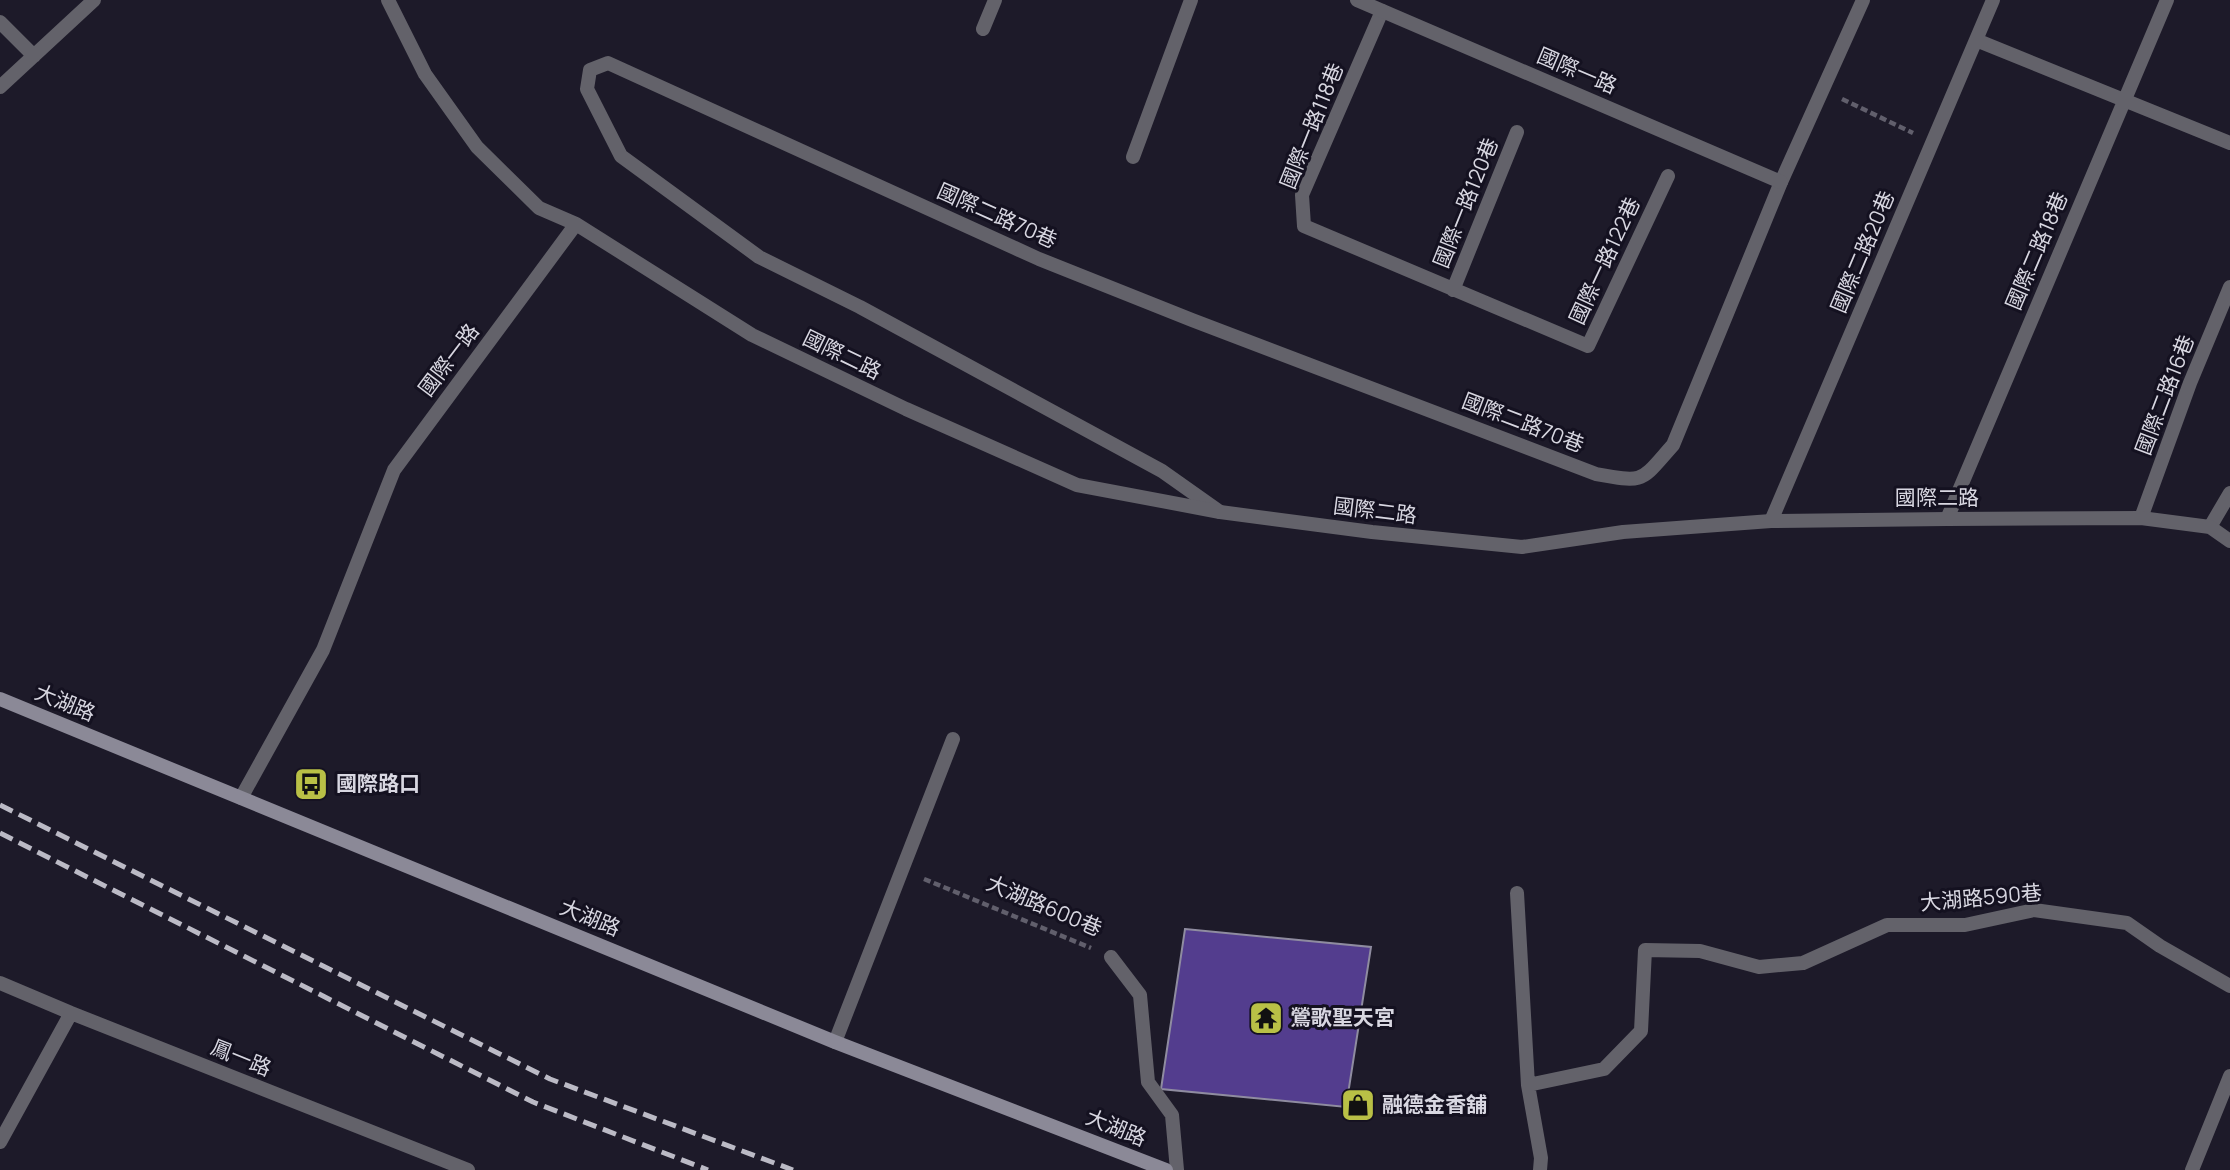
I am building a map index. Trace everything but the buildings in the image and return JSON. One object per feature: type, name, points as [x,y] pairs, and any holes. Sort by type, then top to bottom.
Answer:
[{"type":"street","points":[[0,87],[94,0]]},
{"type":"street","points":[[388,0],[425,74],[477,147],[539,208],[576,224]]},
{"type":"street","points":[[984,29],[995,0]]},
{"type":"street","points":[[1133,157],[1191,0]]},
{"type":"street","name":"國際一路","points":[[1357,0],[1781,182]]},
{"type":"street","name":"國際二路70巷","points":[[1220,512],[1163,471],[860,307],[760,257],[621,156],[587,89],[590,70],[608,63],[1039,259],[1596,474],[1633,481],[1647,475],[1673,445],[1781,182],[1863,0]]},
{"type":"street","name":"國際二路20巷","points":[[1771,520],[1993,0]]},
{"type":"street","name":"國際二路18巷","points":[[1947,519],[2167,0]]},
{"type":"street","name":"國際一路118巷","points":[[1382,11],[1302,195],[1304,226],[1452,290]]},
{"type":"street","points":[[0,22],[34,56]]},
{"type":"street","points":[[1976,40],[2230,143]]},
{"type":"street","name":"國際一路120巷","points":[[1452,290],[1517,132]]},
{"type":"street","name":"國際一路122巷","points":[[1452,290],[1588,346],[1668,176]]},
{"type":"street","name":"國際二路","points":[[576,224],[752,335],[906,409],[1077,485],[1220,512],[1372,532],[1522,547],[1623,532],[1771,520],[2141,518],[2210,527],[2230,541]]},
{"type":"street","name":"國際一路","points":[[241,798],[323,650],[394,470],[576,224]]},
{"type":"street","name":"國際二路16巷","points":[[2141,518],[2190,383],[2230,288]]},
{"type":"street","points":[[2210,527],[2230,493]]},
{"type":"street","name":"大湖路","points":[[0,699],[835,1042],[1166,1170]]},
{"type":"street","points":[[835,1042],[953,739]]},
{"type":"street","points":[[1517,893],[1528,1085],[1541,1158],[1540,1170]]},
{"type":"street","name":"大湖路590巷","points":[[1528,1085],[1604,1069],[1641,1031],[1645,950],[1700,951],[1759,967],[1803,963],[1887,925],[1965,925],[2034,910],[2127,923],[2160,946],[2230,986]]},
{"type":"street","name":"大湖路600巷","points":[[1111,957],[1140,995],[1148,1082],[1172,1115],[1177,1170]]},
{"type":"street","name":"鳳一路","points":[[0,983],[468,1170]]},
{"type":"street","points":[[0,1142],[71,1013]]},
{"type":"street","points":[[2192,1170],[2230,1076]]},
{"type":"path","points":[[1822,90],[1933,142]]},
{"type":"path","name":"大湖路600巷","points":[[902,870],[1111,957]]},
{"type":"railway","points":[[0,805],[550,1079],[793,1170]]},
{"type":"railway","points":[[0,833],[533,1102],[708,1170]]},
{"type":"place","name":"國際路口","points":[[311,784]]},
{"type":"place","name":"鶯歌聖天宮","points":[[1266,1018]]},
{"type":"place","name":"融德金香舖","points":[[1358,1105]]}]
